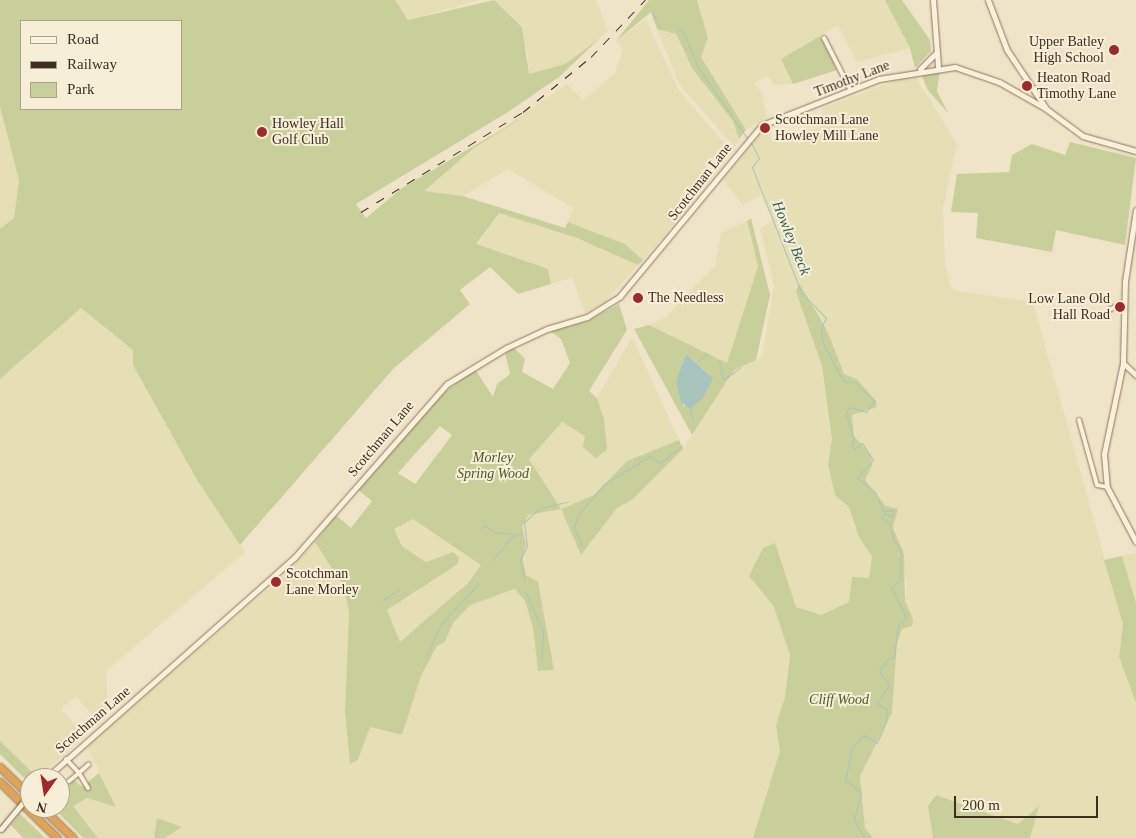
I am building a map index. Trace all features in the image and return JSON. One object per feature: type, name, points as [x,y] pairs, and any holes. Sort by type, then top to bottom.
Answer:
[{"type":"highway","points":[[0,767],[20,786]]},
{"type":"highway","points":[[0,782],[57,838]]},
{"type":"highway","points":[[52,818],[73,838]]},
{"type":"main road","points":[[933,0],[938,67]]},
{"type":"main road","points":[[988,0],[1007,50],[1045,108]]},
{"type":"main road","points":[[917,70],[936,52]]},
{"type":"main road","name":"Timothy Lane","points":[[745,142],[753,133],[776,118],[851,90],[917,70],[938,67],[974,72],[1045,108],[1083,136],[1136,151]]},
{"type":"main road","name":"Scotchman Lane","points":[[57,768],[294,558],[447,384],[506,348],[547,329],[587,317],[620,296],[692,213],[745,142]]},
{"type":"main road","points":[[1136,210],[1124,302],[1123,363],[1104,454],[1107,487],[1136,542]]},
{"type":"main road","points":[[1123,363],[1136,375]]},
{"type":"main road","points":[[1,830],[20,807]]},
{"type":"street","points":[[824,38],[851,90]]},
{"type":"street","points":[[1109,310],[1124,302]]},
{"type":"street","points":[[1079,420],[1097,485],[1107,487]]},
{"type":"street","points":[[66,759],[79,773],[88,788]]},
{"type":"street","points":[[70,781],[89,764]]},
{"type":"shaded area","points":[[395,0],[480,0],[408,20]]},
{"type":"shaded area","points":[[494,0],[596,0],[608,31],[565,64],[529,74],[527,50]]},
{"type":"shaded area","points":[[697,0],[885,0],[910,48],[857,62],[838,25],[781,59],[793,84],[773,85],[768,75],[754,83],[762,93],[767,117],[746,130],[701,57],[708,38]]},
{"type":"shaded area","points":[[646,19],[678,89],[724,143],[707,165],[695,199],[643,260],[625,244],[568,222],[573,208],[508,169],[463,196],[423,191],[474,148],[567,84],[583,100],[615,73],[623,49],[616,41]]},
{"type":"shaded area","points":[[657,29],[676,34],[682,50],[734,122],[739,139],[735,147],[680,86]]},
{"type":"shaded area","points":[[914,74],[957,144],[943,208],[945,262],[951,287],[957,291],[1033,302],[1123,624],[1119,657],[1136,703],[1136,838],[1030,838],[1039,807],[1018,824],[936,795],[928,806],[933,838],[873,838],[865,828],[860,776],[892,713],[897,643],[902,628],[913,619],[905,601],[907,582],[893,528],[898,509],[886,506],[865,480],[872,466],[871,456],[854,436],[852,415],[877,407],[857,379],[844,374],[827,340],[828,329],[799,283],[796,292],[822,366],[832,439],[828,465],[835,495],[849,507],[859,537],[872,555],[869,578],[852,578],[849,602],[821,615],[796,607],[774,544],[749,576],[774,607],[790,655],[785,697],[776,725],[781,751],[753,838],[165,838],[181,827],[157,818],[154,838],[98,838],[73,806],[87,798],[115,806],[87,746],[290,570],[315,542],[330,557],[344,587],[349,612],[345,712],[350,764],[358,760],[370,727],[402,735],[421,676],[437,646],[445,642],[453,623],[470,605],[515,589],[525,601],[533,628],[538,671],[554,670],[538,582],[526,575],[522,527],[528,515],[560,509],[529,459],[562,422],[586,436],[604,419],[597,398],[632,337],[679,440],[627,461],[594,495],[561,509],[581,555],[617,508],[633,499],[683,449],[734,370],[762,357],[774,286],[760,228],[773,221],[761,195],[743,205],[723,180],[767,127],[772,142],[824,126],[823,108]]},
{"type":"shaded area","points":[[0,107],[19,180],[14,218],[0,229]]},
{"type":"shaded area","points":[[499,213],[575,237],[638,265],[605,302],[585,313],[572,277],[551,284],[548,269],[476,244]]},
{"type":"shaded area","points":[[747,221],[758,266],[727,363],[649,325],[666,317],[715,266],[721,233]]},
{"type":"shaded area","points":[[81,308],[133,350],[133,365],[197,480],[245,552],[106,671],[108,715],[99,723],[76,696],[61,709],[84,735],[49,768],[28,768],[0,741],[0,379]]},
{"type":"shaded area","points":[[413,519],[482,565],[468,583],[400,642],[387,610],[458,564],[459,557],[453,552],[426,562],[402,546],[394,529]]},
{"type":"shaded area","points":[[1136,553],[1136,603],[1122,556]]},
{"type":"green space","points":[[0,0],[395,0],[408,20],[494,0],[522,27],[529,74],[565,64],[600,38],[559,77],[508,112],[356,204],[366,218],[402,188],[523,117],[474,148],[424,191],[463,196],[565,228],[568,222],[625,244],[643,260],[638,265],[577,238],[499,213],[476,244],[548,269],[551,284],[518,294],[490,267],[460,290],[470,304],[394,368],[240,545],[197,480],[133,365],[133,350],[81,308],[0,379],[0,229],[14,218],[19,180],[0,107]]},
{"type":"green space","points":[[649,0],[697,0],[708,38],[701,57],[746,130],[739,139],[733,121],[692,68],[676,34],[657,29],[651,12],[616,41]]},
{"type":"green space","points":[[885,0],[902,0],[930,40],[931,51],[915,68],[910,48]]},
{"type":"green space","points":[[820,36],[837,70],[793,84],[781,59]]},
{"type":"green space","points":[[940,69],[937,91],[948,113],[927,89],[921,73]]},
{"type":"green space","points":[[1070,142],[1136,158],[1125,245],[1056,230],[1052,252],[976,238],[978,213],[951,212],[957,174],[1009,172],[1012,155],[1032,144],[1065,155]]},
{"type":"green space","points":[[751,218],[770,295],[756,360],[734,370],[692,435],[634,329],[649,325],[727,363],[758,266],[747,221]],"holes":[[[686,354],[709,374],[684,407],[676,380]]]},
{"type":"green space","name":"Cliff Wood","points":[[799,283],[826,328],[844,374],[857,379],[876,401],[877,407],[852,415],[854,436],[871,455],[872,466],[865,480],[886,506],[898,509],[893,528],[904,554],[905,601],[913,619],[912,626],[902,629],[897,643],[892,713],[860,776],[865,828],[873,838],[753,838],[780,751],[776,725],[785,697],[790,655],[774,607],[749,576],[763,548],[775,543],[796,607],[821,615],[849,602],[852,577],[869,578],[872,556],[859,537],[849,507],[835,495],[828,465],[832,439],[822,366],[796,292]]},
{"type":"green space","name":"Morley Spring Wood","points":[[619,304],[627,330],[589,391],[597,398],[604,419],[607,450],[596,458],[583,447],[585,436],[562,422],[529,459],[561,509],[528,515],[522,527],[526,544],[523,558],[526,575],[538,582],[554,670],[538,671],[533,628],[525,601],[515,589],[470,605],[453,623],[445,642],[437,646],[421,676],[402,735],[370,727],[358,760],[350,764],[345,712],[349,612],[344,587],[315,542],[336,515],[351,528],[372,501],[357,489],[436,399],[475,369],[493,397],[497,384],[510,374],[505,353],[514,348],[525,359],[522,372],[553,389],[570,363],[561,339],[550,331],[588,321]],"holes":[[[440,426],[452,435],[415,484],[398,473]],[[413,519],[481,565],[468,583],[400,642],[387,610],[458,564],[459,557],[453,552],[426,562],[402,546],[394,529]]]},
{"type":"green space","points":[[679,440],[683,449],[633,499],[617,508],[581,555],[561,509],[594,495],[627,461]]},
{"type":"green space","points":[[1122,556],[1136,603],[1136,703],[1119,657],[1123,624],[1104,560]]},
{"type":"green space","points":[[0,741],[28,768],[20,768],[20,774],[0,754]]},
{"type":"green space","points":[[99,773],[116,807],[87,798],[73,806],[98,838],[83,838],[64,818],[70,818],[70,783],[74,780],[82,787]]},
{"type":"green space","points":[[936,795],[1018,824],[1039,806],[1030,838],[933,838],[928,806]]},
{"type":"green space","points":[[20,814],[20,818],[24,818],[45,838],[23,838],[11,825]]},
{"type":"green space","points":[[157,818],[182,827],[165,838],[154,838]]},
{"type":"water","points":[[686,354],[713,378],[703,398],[690,409],[681,402],[676,380]]},
{"type":"waterway","name":"Howley Beck","points":[[652,12],[660,27]]},
{"type":"waterway","name":"Howley Beck","points":[[678,29],[684,33],[698,67],[747,138]]},
{"type":"waterway","name":"Howley Beck","points":[[750,141],[759,158],[752,167],[801,292],[826,318],[821,327],[822,341],[843,381],[855,382],[874,401],[866,412],[849,407],[846,413],[854,439],[851,445],[854,449],[862,443],[873,460],[857,478],[875,492],[883,511],[893,510],[892,517],[885,513],[881,518],[890,524],[893,540],[901,549],[900,579],[891,588],[906,618],[898,625],[894,658],[889,658],[879,671],[889,685],[877,703],[887,710],[886,722],[877,743],[863,735],[852,748],[845,780],[861,792],[854,820],[865,838]]},
{"type":"waterway","points":[[697,361],[707,354]]},
{"type":"waterway","points":[[719,360],[723,380],[741,367]]},
{"type":"waterway","points":[[690,409],[693,421]]},
{"type":"waterway","points":[[582,545],[574,527],[578,515],[603,485],[650,456],[660,463],[682,446]]},
{"type":"waterway","points":[[525,582],[520,560],[527,546],[524,522],[540,508],[567,502]]},
{"type":"waterway","points":[[480,529],[484,525],[494,532],[513,534]]},
{"type":"waterway","points":[[492,561],[509,539],[522,532]]},
{"type":"waterway","points":[[427,655],[441,624],[478,584]]},
{"type":"waterway","points":[[383,600],[399,590]]},
{"type":"waterway","points":[[526,593],[543,632],[541,661]]},
{"type":"railway","points":[[361,212],[523,112],[591,57],[645,0]]},
{"type":"place","name":"Upper Batley High School","points":[[1114,50]]},
{"type":"place","name":"Heaton Road Timothy Lane","points":[[1027,86]]},
{"type":"place","name":"Scotchman Lane Howley Mill Lane","points":[[765,128]]},
{"type":"place","name":"Howley Hall Golf Club","points":[[262,132]]},
{"type":"place","name":"The Needless","points":[[638,298]]},
{"type":"place","name":"Low Lane Old Hall Road","points":[[1120,307]]},
{"type":"place","name":"Scotchman Lane Morley","points":[[276,582]]}]
